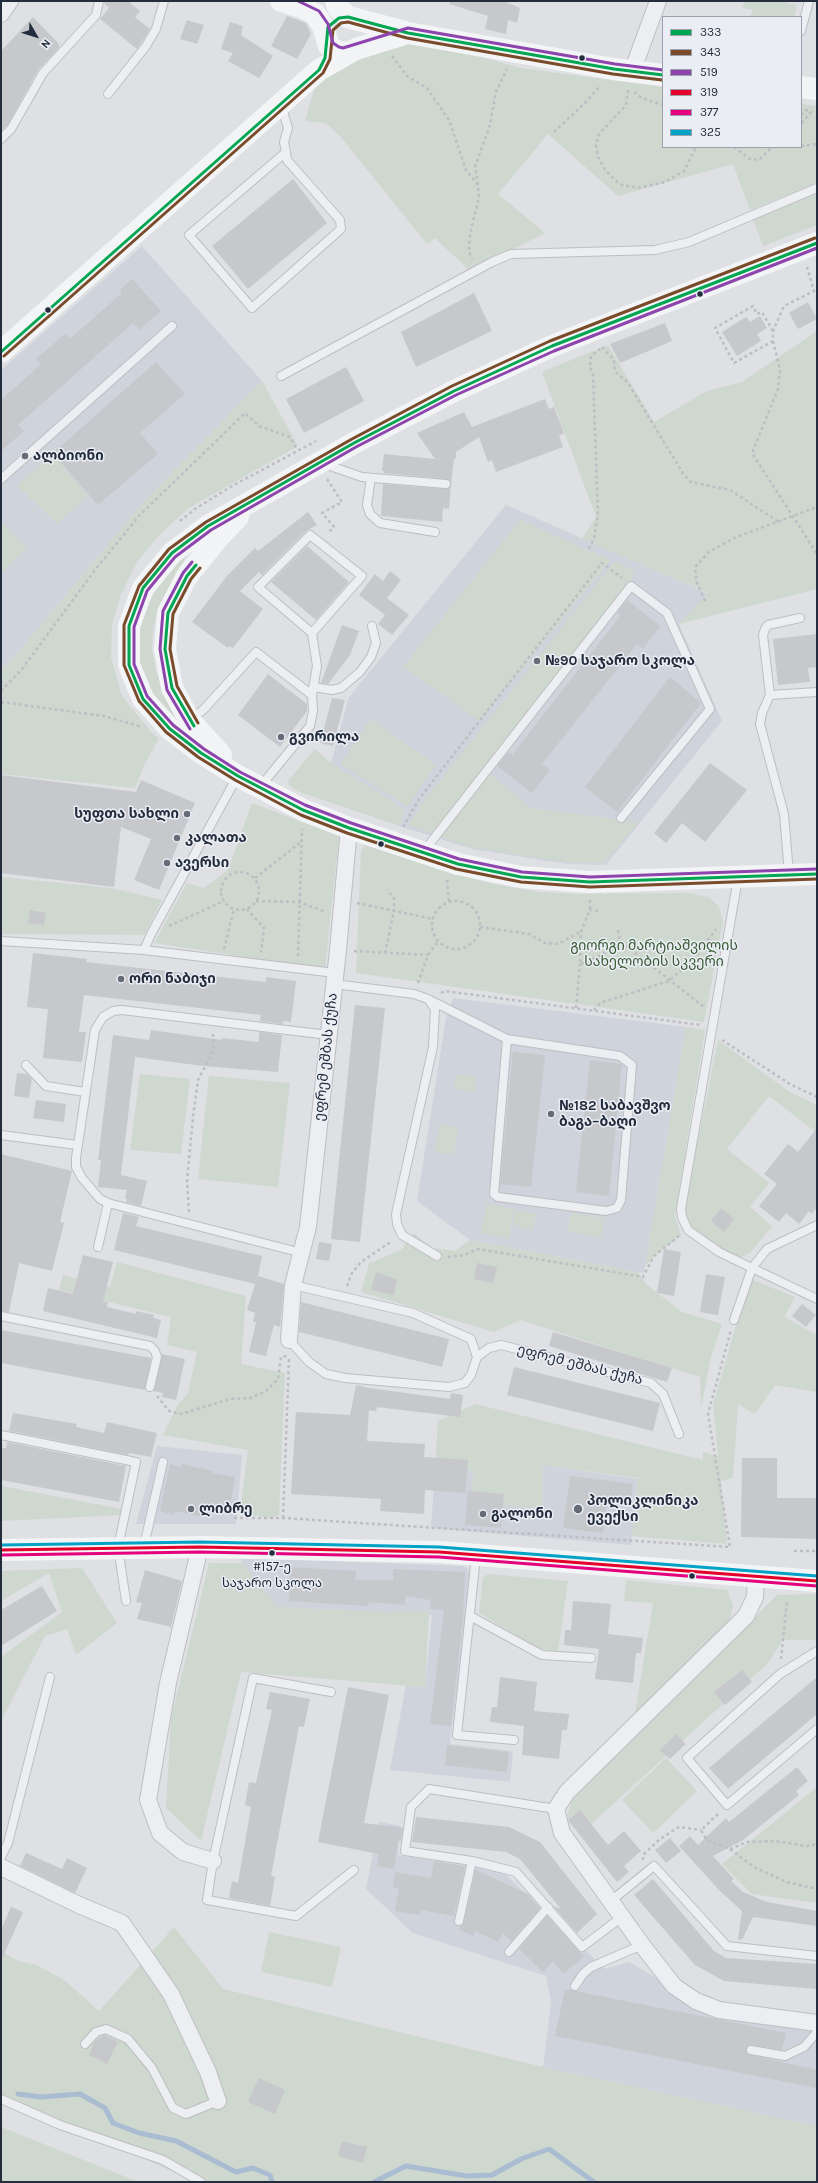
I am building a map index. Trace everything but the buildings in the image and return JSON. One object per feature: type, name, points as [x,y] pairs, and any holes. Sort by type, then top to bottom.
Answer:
[{"type":"street","points":[[1,14],[10,1]]},
{"type":"street","points":[[281,1],[301,7],[324,30],[329,46],[338,52],[352,51],[360,44],[362,32],[360,27],[341,8]]},
{"type":"street","points":[[623,71],[658,1]]},
{"type":"street","points":[[319,70],[325,58],[322,15],[341,8],[408,33],[623,71],[662,75]]},
{"type":"street","points":[[1,352],[319,70],[352,51],[385,39],[408,33]]},
{"type":"street","points":[[802,87],[817,89]]},
{"type":"street","points":[[817,243],[552,346],[454,391],[328,464],[255,500],[208,526],[172,553],[143,588],[129,626],[129,665],[143,699],[170,729],[201,753],[250,782],[303,810],[349,828],[458,864],[521,877],[585,882],[738,878],[817,874]]},
{"type":"street","points":[[250,782],[216,750],[190,721],[172,688],[164,649],[168,613],[188,576],[218,538],[255,500]]},
{"type":"street","name":"ეფრემ ეშბას ქუჩა","points":[[289,1340],[293,1285],[308,1228],[338,950],[349,828]]},
{"type":"street","points":[[1,1550],[118,1547],[282,1547],[439,1552],[817,1581]]},
{"type":"street","points":[[200,1547],[168,1683],[148,1800],[160,1833],[183,1852],[214,1861]]},
{"type":"street","points":[[756,1576],[755,1597],[746,1616],[567,1792],[556,1809],[562,1833],[642,1945],[674,1986],[696,2001],[719,2010],[817,2023]]},
{"type":"street","points":[[1,1867],[79,1905],[122,1923],[171,1994],[208,2072],[218,2101]]},
{"type":"lane","points":[[1,139],[11,128],[43,73],[96,15],[99,1]]},
{"type":"lane","points":[[108,94],[146,46],[156,29],[164,1]]},
{"type":"lane","points":[[802,27],[809,1]]},
{"type":"lane","points":[[281,103],[288,128],[284,142],[286,152],[287,160],[340,220],[341,229],[252,308],[189,235],[286,152]]},
{"type":"lane","points":[[281,376],[477,270],[511,254],[655,250],[689,242],[817,188]]},
{"type":"lane","points":[[1,479],[172,326]]},
{"type":"lane","points":[[328,464],[362,477],[446,484]]},
{"type":"lane","points":[[371,478],[367,505],[370,514],[380,523],[435,532]]},
{"type":"lane","points":[[144,950],[151,934],[250,782],[310,726],[313,711],[313,691],[317,666],[312,633],[258,587],[310,535],[362,576],[312,633]]},
{"type":"lane","points":[[424,853],[431,842],[632,586],[667,613],[710,709],[620,818]]},
{"type":"lane","points":[[789,875],[784,814],[760,724],[762,713],[770,695],[763,635],[764,628],[768,625],[800,618]]},
{"type":"lane","points":[[190,721],[204,710],[256,652],[313,691],[341,688],[360,672],[371,657],[376,643],[372,626]]},
{"type":"lane","points":[[770,695],[817,692]]},
{"type":"lane","points":[[738,878],[681,1209],[682,1217],[688,1230],[719,1252],[817,1299]]},
{"type":"lane","points":[[1,941],[144,950],[298,969],[334,979],[414,994],[508,1039],[620,1056],[632,1065],[620,1200],[617,1208],[606,1211],[498,1197],[494,1194],[508,1039]]},
{"type":"lane","points":[[428,1000],[435,1009],[433,1047],[396,1214],[397,1224],[402,1234],[437,1256]]},
{"type":"lane","points":[[302,1253],[108,1203],[100,1199],[91,1189],[76,1166],[77,1145],[95,1030],[103,1017],[112,1011],[122,1010],[328,1035]]},
{"type":"lane","points":[[26,1065],[46,1086],[85,1092]]},
{"type":"lane","points":[[1,1135],[77,1145]]},
{"type":"lane","points":[[98,1247],[108,1203]]},
{"type":"lane","points":[[734,1320],[752,1268],[758,1258],[768,1249],[817,1225]]},
{"type":"lane","points":[[293,1285],[413,1313],[471,1339],[478,1357]]},
{"type":"lane","points":[[1,1316],[150,1346],[155,1351],[157,1357],[150,1387]]},
{"type":"lane","name":"ეფრემ ეშბას ქუჩა","points":[[289,1340],[309,1362],[326,1374],[352,1378],[449,1387],[464,1382],[471,1375],[478,1357],[489,1348],[501,1345],[651,1383],[663,1394],[679,1434]]},
{"type":"lane","points":[[1,1435],[136,1462],[118,1547],[126,1601]]},
{"type":"lane","points":[[144,1547],[163,1462]]},
{"type":"lane","points":[[476,1555],[457,1735],[514,1740]]},
{"type":"lane","points":[[470,1616],[542,1655],[591,1658]]},
{"type":"lane","points":[[817,1651],[780,1674],[687,1758],[727,1805],[817,1730]]},
{"type":"lane","points":[[1,1857],[8,1843],[50,1677]]},
{"type":"lane","points":[[331,1692],[252,1678],[207,1900],[296,1916],[354,1870]]},
{"type":"lane","points":[[556,1809],[429,1789],[411,1807],[405,1851],[472,1861],[516,1872],[548,1907],[582,1948],[622,1917]]},
{"type":"lane","points":[[459,1921],[472,1861]]},
{"type":"lane","points":[[611,1901],[654,1866],[726,1946],[817,1956]]},
{"type":"lane","points":[[509,1952],[548,1907]]},
{"type":"lane","points":[[575,1986],[583,1974],[592,1967],[642,1945]]},
{"type":"lane","points":[[86,2044],[96,2032],[106,2029],[128,2039],[152,2068],[173,2108],[186,2114],[218,2101]]},
{"type":"lane","points":[[751,2050],[785,2056],[804,2047],[817,2032]]},
{"type":"lane","points":[[1,2099],[60,2125],[163,2160],[201,2182]]},
{"type":"path","points":[[385,39],[398,65],[407,76],[427,88],[449,120],[466,170],[478,185]]},
{"type":"path","points":[[477,270],[469,251],[470,234],[479,197],[475,167],[490,125],[496,92],[515,52]]},
{"type":"path","points":[[554,132],[623,71]]},
{"type":"path","points":[[662,105],[642,98],[629,88],[626,104],[599,134],[596,145],[598,157],[605,170],[622,185],[638,188],[665,182],[684,171],[696,148]]},
{"type":"path","points":[[802,114],[806,110],[811,112],[802,123]]},
{"type":"path","points":[[802,146],[817,144]]},
{"type":"path","points":[[735,148],[751,160],[760,159],[771,148]]},
{"type":"path","points":[[807,265],[816,291],[784,306],[773,331],[773,341],[780,370],[778,389],[752,453],[817,554]]},
{"type":"path","points":[[773,331],[762,312],[757,314],[753,306],[715,328],[734,363],[773,341]]},
{"type":"path","points":[[594,347],[601,344],[602,348],[614,360],[615,371],[628,383],[684,475],[691,482],[730,490],[779,522]]},
{"type":"path","points":[[589,549],[594,538],[598,515],[593,375],[590,367],[591,356],[602,348]]},
{"type":"path","points":[[1,691],[22,669],[95,570],[139,516],[245,413],[259,426],[290,437],[297,450]]},
{"type":"path","points":[[328,464],[323,474],[342,502],[322,513],[334,527]]},
{"type":"path","points":[[705,601],[697,583],[695,567],[709,552],[734,538],[817,507]]},
{"type":"path","points":[[394,843],[419,799],[602,563],[632,586]]},
{"type":"path","points":[[1,702],[104,716],[139,726]]},
{"type":"path","points":[[298,969],[303,810]]},
{"type":"path","points":[[255,878],[301,842]]},
{"type":"path","points":[[234,872],[244,872],[255,878],[259,888],[256,901],[247,909],[234,909],[224,902],[220,890],[222,884],[229,875],[234,872]]},
{"type":"path","points":[[385,953],[394,911],[394,898],[387,890]]},
{"type":"path","points":[[342,900],[433,919]]},
{"type":"path","points":[[256,901],[299,902],[340,917]]},
{"type":"path","points":[[457,901],[465,902],[477,912],[480,927],[474,942],[460,949],[452,948],[438,941],[432,927],[436,912],[445,904],[457,901]]},
{"type":"path","points":[[151,934],[224,902]]},
{"type":"path","points":[[222,959],[234,909]]},
{"type":"path","points":[[247,909],[264,928],[260,964]]},
{"type":"path","points":[[576,1008],[581,932],[590,909],[598,911]]},
{"type":"path","points":[[594,1011],[600,1003],[669,981],[696,957],[717,927],[732,916]]},
{"type":"path","points":[[480,927],[529,934],[545,943],[558,944],[581,932]]},
{"type":"path","points":[[618,930],[620,941],[715,1016]]},
{"type":"path","points":[[414,994],[428,955],[438,941]]},
{"type":"path","points":[[580,964],[601,955],[620,941]]},
{"type":"path","points":[[338,950],[428,955]]},
{"type":"path","points":[[428,1000],[445,991],[576,1008],[712,1030],[790,1084],[817,1097]]},
{"type":"path","points":[[190,1225],[187,1181],[193,1117],[198,1080],[214,1050],[213,1021]]},
{"type":"path","points":[[437,1256],[452,1258],[478,1249],[643,1277],[654,1256],[688,1230]]},
{"type":"path","points":[[346,1297],[347,1286],[352,1273],[361,1262],[402,1234]]},
{"type":"path","points":[[234,1518],[283,1518],[730,1547],[708,1414],[727,1339]]},
{"type":"path","points":[[150,1387],[169,1411],[181,1414],[230,1399],[250,1398],[266,1391],[278,1379],[281,1357],[289,1356],[283,1518]]},
{"type":"path","points":[[794,1551],[817,1551]]},
{"type":"path","points":[[780,1674],[787,1601]]},
{"type":"path","points":[[701,1830],[727,1805]]},
{"type":"path","points":[[642,1876],[643,1855],[660,1839],[679,1827],[701,1830]]},
{"type":"path","points":[[701,1830],[707,1840],[730,1849],[754,1867],[787,1882],[817,1889]]},
{"type":"path","points":[[730,1849],[747,1842],[775,1841],[807,1846],[817,1844]]},
{"type":"shaded area","name":"ალბიონი","points":[[142,246],[262,381],[145,500],[6,667],[1,667],[1,370]]},
{"type":"shaded area","name":"№90 საჯარო სკოლა","points":[[506,505],[709,594],[679,624],[722,721],[606,865],[567,864],[472,849],[399,826],[405,810],[331,763],[349,697]]},
{"type":"shaded area","name":"№182 საბავშვო ბაგა–ბაღი","points":[[453,998],[686,1027],[644,1273],[470,1240],[417,1201],[446,1018]]},
{"type":"shaded area","points":[[157,1446],[242,1455],[236,1524],[136,1524]]},
{"type":"shaded area","points":[[543,1465],[638,1479],[631,1545],[431,1528],[435,1467],[473,1471],[472,1501],[542,1508]]},
{"type":"shaded area","points":[[240,1558],[464,1566],[469,1570],[467,1612],[450,1744],[513,1751],[510,1782],[390,1770],[406,1685],[425,1687],[432,1615],[388,1618],[264,1611]]},
{"type":"shaded area","points":[[379,1822],[401,1826],[398,1855],[503,1872],[605,1969],[629,1962],[719,2013],[817,2030],[817,2126],[543,2067],[551,2002],[546,1976],[413,1933],[366,1889]]},
{"type":"green space","points":[[745,1],[779,1],[797,5],[794,16],[750,16],[753,10],[742,8]]},
{"type":"green space","points":[[408,37],[521,68],[662,87],[662,148],[802,148],[802,104],[817,106],[817,183],[750,210],[733,164],[618,196],[548,134],[498,194],[545,233],[470,271],[435,238],[427,244],[340,136],[326,123],[305,121],[318,76]]},
{"type":"green space","points":[[817,193],[817,225],[763,246],[753,219]]},
{"type":"green space","points":[[817,331],[817,589],[679,624],[708,593],[582,539],[596,517],[542,372],[608,345],[654,422],[707,391],[742,382]]},
{"type":"green space","points":[[262,381],[298,446],[189,508],[161,533],[137,562],[120,597],[112,625],[111,657],[122,696],[152,733],[159,738],[144,766],[135,788],[1,774],[1,667],[6,667],[145,500]]},
{"type":"green space","points":[[53,454],[88,496],[57,524],[17,485]]},
{"type":"green space","points":[[520,520],[610,560],[480,721],[403,667]]},
{"type":"green space","points":[[1,522],[27,547],[1,574]]},
{"type":"green space","points":[[186,556],[163,599],[153,627],[152,651],[156,672],[178,719],[163,706],[153,693],[140,662],[139,631],[148,604],[171,565]]},
{"type":"green space","points":[[615,561],[634,571],[631,583],[434,834],[409,825],[422,803]]},
{"type":"green space","points":[[371,719],[436,765],[407,806],[341,764]]},
{"type":"green space","points":[[315,749],[331,763],[405,810],[399,826],[297,791],[289,785],[288,781]]},
{"type":"green space","points":[[489,773],[531,808],[639,822],[604,863],[568,862],[518,855],[472,847],[438,836]]},
{"type":"green space","points":[[252,803],[339,836],[325,969],[154,943],[187,883],[204,888],[228,870]]},
{"type":"green space","name":"გიორგი მარტიაშვილის სახელობის სკვერი","points":[[366,843],[446,871],[493,884],[539,892],[578,894],[688,893],[709,897],[719,907],[723,921],[704,1022],[356,973],[361,852]]},
{"type":"green space","points":[[1,877],[111,888],[162,900],[144,935],[1,934]]},
{"type":"green space","points":[[686,1027],[705,1030],[675,1216],[681,1235],[654,1256],[645,1266]]},
{"type":"green space","points":[[718,1040],[790,1092],[817,1105],[817,1133],[769,1096],[727,1149],[769,1183],[750,1207],[772,1226],[750,1253],[742,1257],[727,1252],[689,1225],[684,1209]]},
{"type":"green space","points":[[140,1074],[190,1079],[181,1154],[130,1150]]},
{"type":"green space","points":[[456,1074],[476,1077],[474,1092],[454,1089]]},
{"type":"green space","points":[[209,1076],[290,1083],[278,1187],[198,1179]]},
{"type":"green space","points":[[439,1124],[458,1127],[454,1155],[435,1152]]},
{"type":"green space","points":[[487,1204],[514,1209],[509,1239],[481,1233]]},
{"type":"green space","points":[[516,1210],[536,1214],[533,1230],[513,1226]]},
{"type":"green space","points":[[571,1213],[604,1218],[601,1237],[568,1232]]},
{"type":"green space","points":[[414,1233],[432,1248],[455,1251],[470,1240],[638,1272],[646,1284],[682,1312],[722,1324],[711,1357],[701,1408],[700,1377],[520,1320],[494,1332],[361,1292],[369,1264],[402,1249]]},
{"type":"green space","points":[[117,1262],[246,1296],[241,1364],[285,1373],[279,1515],[271,1518],[240,1513],[248,1450],[163,1435],[177,1406],[188,1393],[197,1352],[167,1345],[171,1317],[59,1290],[63,1275],[110,1287]]},
{"type":"green space","points":[[753,1280],[795,1297],[784,1317],[817,1335],[817,1392],[775,1385],[755,1414],[738,1404],[733,1478],[721,1481],[727,1544],[631,1536],[638,1478],[543,1465],[542,1509],[472,1501],[473,1471],[435,1467],[438,1421],[475,1404],[703,1460],[703,1452],[718,1456],[713,1405],[741,1308]]},
{"type":"green space","points":[[1,1486],[122,1509],[121,1515],[1,1521]]},
{"type":"green space","points":[[209,1563],[242,1563],[278,1607],[385,1612],[429,1611],[425,1687],[241,1672],[201,1841],[166,1808],[171,1719]]},
{"type":"green space","points":[[82,1568],[117,1623],[76,1655],[67,1629],[45,1636],[1,1721],[1,1657],[62,1612],[49,1573],[1,1601],[1,1571]]},
{"type":"green space","points":[[488,1574],[568,1581],[558,1652],[537,1648],[479,1613],[483,1578]]},
{"type":"green space","points":[[626,1580],[727,1590],[733,1605],[730,1621],[635,1714],[653,1603],[624,1601]]},
{"type":"green space","points":[[817,1594],[817,1640],[783,1640],[767,1664],[579,1835],[567,1816],[572,1800],[777,1595]]},
{"type":"green space","points":[[666,1758],[697,1791],[653,1833],[622,1800]]},
{"type":"green space","points":[[817,1787],[817,1903],[752,1894],[722,1864]]},
{"type":"green space","points":[[174,1927],[223,1989],[543,2067],[817,2126],[817,2182],[195,2182],[128,2151],[56,2129],[1,2101],[1,1951],[18,1961],[37,1965],[64,1980],[99,2011]]},
{"type":"green space","points":[[269,1932],[341,1947],[332,1987],[261,1972]]},
{"type":"green space","points":[[1,2127],[131,2179],[138,2182],[1,2182]]},
{"type":"waterway","points":[[18,2094],[41,2097],[80,2094],[105,2108],[113,2123],[139,2133],[176,2141],[236,2172],[253,2168],[270,2175],[272,2182]]},
{"type":"waterway","points":[[374,2182],[406,2166],[467,2176],[492,2175],[521,2159],[549,2149],[594,2182]]},
{"type":"transit line","name":"519","points":[[298,1],[319,11],[328,24],[333,43],[343,48],[408,28],[615,64],[662,70]]},
{"type":"transit line","name":"333","points":[[1,352],[319,70],[325,58],[328,27],[339,18],[348,17],[408,33],[614,69],[662,75]]},
{"type":"transit line","name":"343","points":[[4,356],[323,73],[330,59],[333,30],[341,23],[348,22],[407,38],[613,74],[662,80]]},
{"type":"transit line","name":"343","points":[[815,238],[550,341],[452,386],[352,439],[206,522],[169,549],[139,586],[124,625],[124,665],[139,701],[166,732],[198,757],[235,780],[301,815],[347,833],[456,869],[521,882],[590,887],[817,879]]},
{"type":"transit line","name":"333","points":[[817,243],[552,346],[454,391],[354,443],[208,526],[172,553],[143,588],[129,626],[129,665],[143,699],[170,729],[201,753],[238,776],[303,810],[349,828],[458,864],[521,877],[590,882],[817,874]]},
{"type":"transit line","name":"519","points":[[817,248],[554,351],[456,395],[356,447],[211,530],[175,557],[147,591],[134,627],[134,664],[147,696],[173,725],[204,749],[240,772],[305,805],[351,823],[459,859],[522,872],[590,877],[817,869]]},
{"type":"transit line","name":"519","points":[[190,729],[167,690],[160,649],[163,611],[183,573],[192,562]]},
{"type":"transit line","name":"333","points":[[194,726],[172,688],[165,649],[168,613],[187,576],[196,565]]},
{"type":"transit line","name":"343","points":[[198,723],[177,686],[170,649],[173,614],[191,579],[200,568]]},
{"type":"transit line","name":"325","points":[[1,1545],[200,1542],[439,1547],[817,1576]]},
{"type":"transit line","name":"319","points":[[1,1550],[200,1547],[439,1552],[817,1581]]},
{"type":"transit line","name":"377","points":[[1,1555],[200,1552],[439,1557],[817,1586]]},
{"type":"place","name":"ალბიონი","points":[[25,456]]},
{"type":"place","name":"№90 საჯარო სკოლა","points":[[537,661]]},
{"type":"place","name":"გვირილა","points":[[281,737]]},
{"type":"place","name":"სუფთა სახლი","points":[[187,814]]},
{"type":"place","name":"კალათა","points":[[177,838]]},
{"type":"place","name":"ავერსი","points":[[167,863]]},
{"type":"place","name":"ორი ნაბიჯი","points":[[121,979]]},
{"type":"place","name":"№182 საბავშვო ბაგა–ბაღი","points":[[551,1114]]},
{"type":"place","name":"ლიბრე","points":[[191,1509]]},
{"type":"place","name":"პოლიკლინიკა ევექსი","points":[[578,1509]]},
{"type":"place","name":"გალონი","points":[[483,1514]]},
{"type":"place","name":"#157-ე საჯარო სკოლა","points":[[272,1553]]}]
